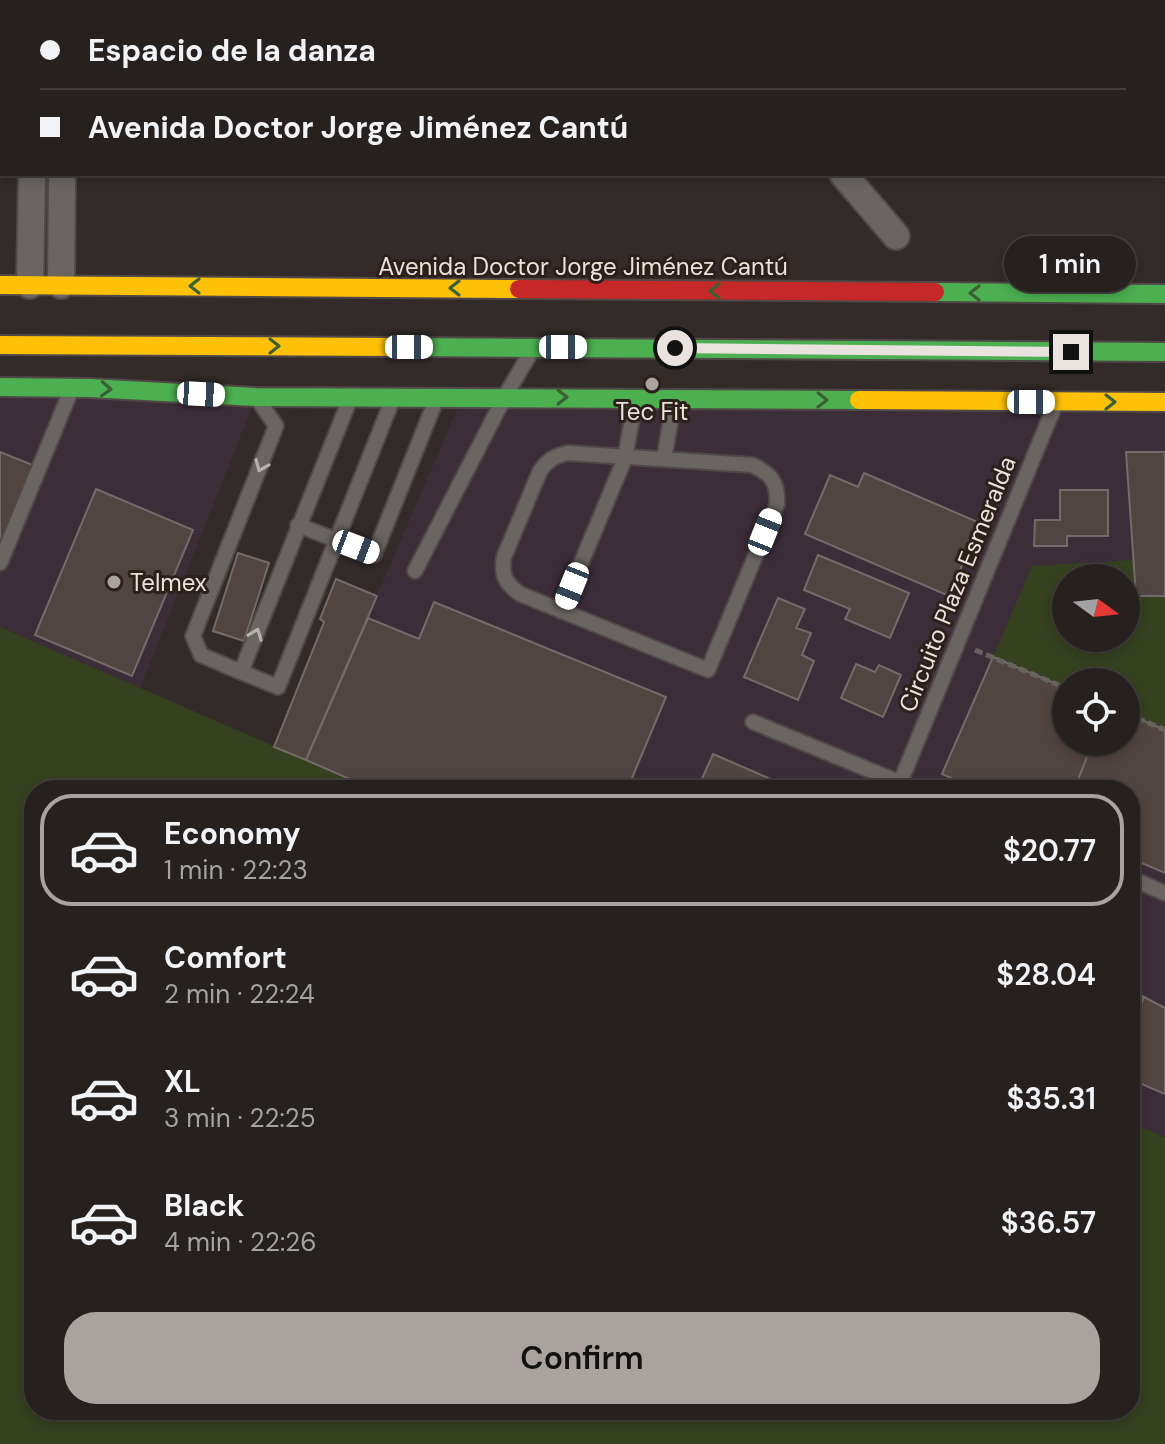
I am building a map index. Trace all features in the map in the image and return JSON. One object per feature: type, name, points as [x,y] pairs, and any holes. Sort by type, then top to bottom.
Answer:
[{"type":"main road","name":"Avenida Doctor Jorge Jiménez Cantú","points":[[31,285],[1165,294]]},
{"type":"main road","points":[[0,345],[1165,352]]},
{"type":"main road","points":[[0,387],[256,397],[1165,402]]},
{"type":"street","points":[[18,176],[31,285]]},
{"type":"street","points":[[31,285],[32,176]]},
{"type":"street","points":[[31,285],[47,176]]},
{"type":"street","points":[[31,285],[61,176]]},
{"type":"street","points":[[845,176],[896,236]]},
{"type":"lane","points":[[415,571],[504,398],[534,347]]},
{"type":"lane","points":[[0,563],[73,388]]},
{"type":"lane","points":[[241,672],[351,396]]},
{"type":"lane","points":[[256,397],[276,426],[193,636],[201,655],[278,687],[394,397]]},
{"type":"lane","points":[[298,525],[374,555],[438,397]]},
{"type":"lane","points":[[561,611],[625,458],[636,398]]},
{"type":"lane","points":[[664,459],[674,398]]},
{"type":"lane","name":"Circuito Plaza Esmeralda","points":[[901,780],[1056,402]]},
{"type":"lane","points":[[568,453],[664,459],[752,465],[768,472],[778,487],[777,504],[708,670],[520,594],[508,585],[502,572],[504,557],[546,461],[568,453]]},
{"type":"lane","points":[[753,722],[893,780]]},
{"type":"lane","points":[[1140,882],[1165,893]]},
{"type":"path","points":[[957,642],[1052,682]]},
{"type":"path","points":[[1140,719],[1165,730]]},
{"type":"shaded area","points":[[0,387],[256,397],[140,688],[0,627]]},
{"type":"shaded area","points":[[462,398],[1165,402],[1165,1137],[1140,1126],[1140,780],[352,780],[306,760]]},
{"type":"green space","points":[[1133,560],[1133,564],[1066,564]]},
{"type":"green space","points":[[1052,565],[1052,652],[1140,652],[1140,596],[1165,596],[1165,730],[1140,719],[1140,668],[1052,668],[1052,682],[993,657],[1032,566]]},
{"type":"green space","points":[[0,627],[352,780],[24,780],[24,1420],[1140,1420],[1140,1126],[1165,1137],[1165,1444],[0,1444]]},
{"type":"building","points":[[0,452],[35,466],[0,549]]},
{"type":"building","points":[[1126,452],[1165,452],[1165,596],[1140,596],[1140,564],[1134,564]]},
{"type":"building","points":[[864,473],[980,523],[949,596],[805,534],[830,475],[858,487]]},
{"type":"building","name":"Telmex","points":[[96,489],[193,530],[132,676],[35,635]]},
{"type":"building","points":[[1060,490],[1108,490],[1108,536],[1067,536],[1067,546],[1034,546],[1035,520],[1060,520]]},
{"type":"building","points":[[238,553],[269,563],[244,641],[213,631]]},
{"type":"building","points":[[818,555],[909,593],[890,638],[845,619],[850,609],[804,590]]},
{"type":"building","points":[[336,579],[377,596],[306,760],[274,747],[324,622],[320,619]]},
{"type":"building","points":[[778,598],[805,609],[796,628],[811,633],[802,655],[814,661],[798,700],[744,677]]},
{"type":"building","points":[[434,602],[666,697],[631,780],[352,780],[306,760],[368,618],[419,639]]},
{"type":"building","points":[[993,657],[1052,682],[1052,756],[1087,756],[1078,780],[956,780],[942,774]]},
{"type":"building","points":[[856,664],[875,672],[879,665],[901,675],[883,717],[841,698]]},
{"type":"building","points":[[1140,719],[1165,730],[1165,873],[1140,862],[1140,780],[1078,780],[1087,756],[1140,756]]},
{"type":"building","points":[[713,754],[773,780],[701,780]]},
{"type":"building","points":[[1144,997],[1165,1008],[1165,1094],[1140,1083],[1140,1006]]},
{"type":"traffic: fast","points":[[935,292],[1165,294]]},
{"type":"traffic: fast","points":[[403,347],[1165,352]]},
{"type":"traffic: fast","points":[[0,387],[89,388],[256,397],[859,400]]},
{"type":"traffic: slow","points":[[0,285],[519,289]]},
{"type":"traffic: slow","points":[[0,345],[403,347]]},
{"type":"traffic: slow","points":[[859,400],[1165,402]]},
{"type":"traffic: jam","points":[[519,289],[935,292]]},
{"type":"place","name":"Tec Fit","points":[[652,384]]},
{"type":"place","name":"Telmex","points":[[114,582]]},
{"type":"route","points":[[675,348],[1071,352]]}]
